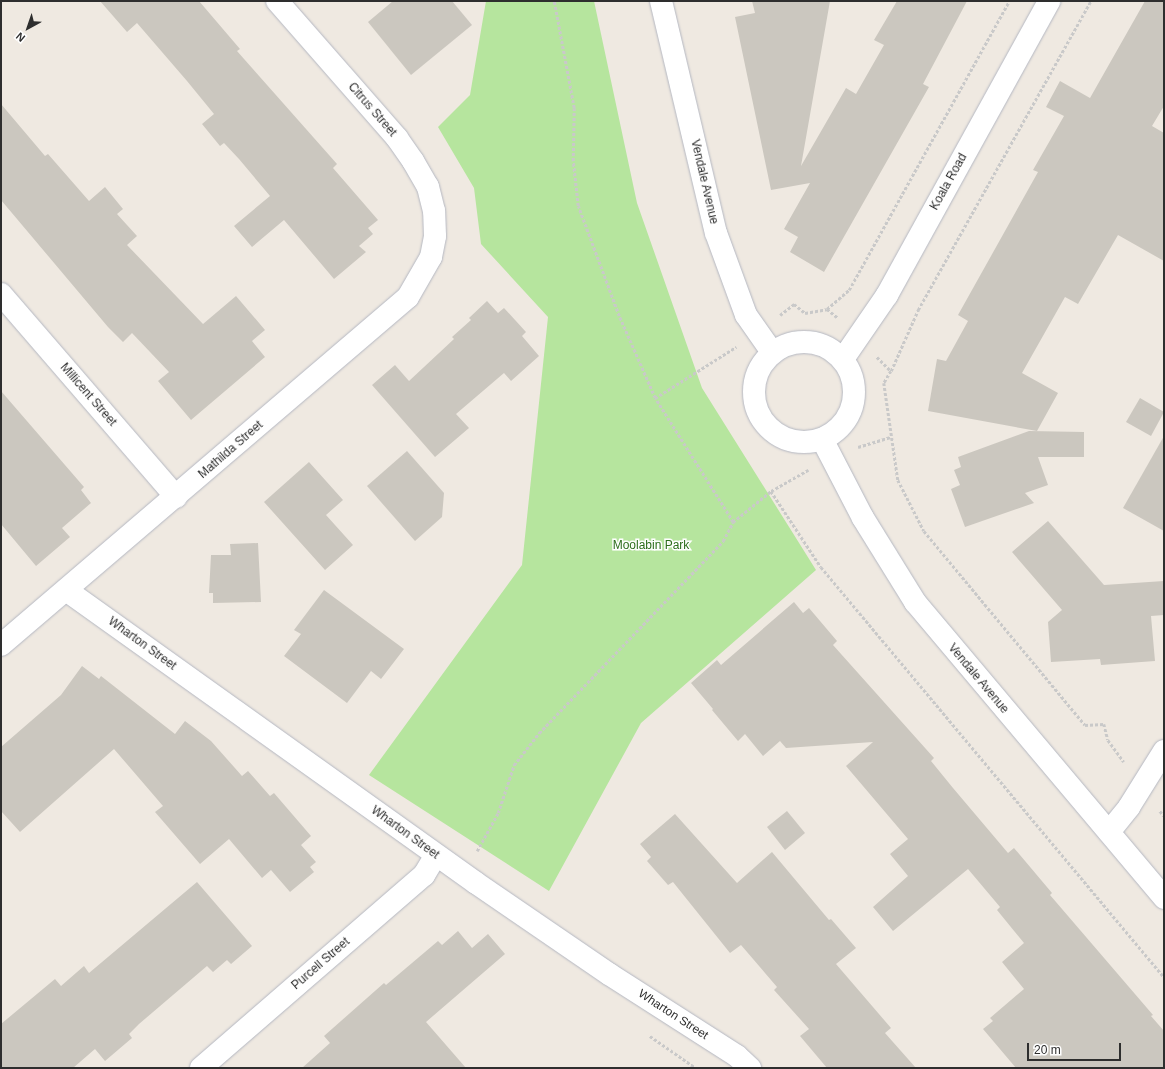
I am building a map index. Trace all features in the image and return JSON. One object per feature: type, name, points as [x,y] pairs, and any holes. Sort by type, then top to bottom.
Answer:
[{"type":"street","name":"Citrus Street","points":[[277,1],[397,138],[413,161],[428,187],[434,211],[435,236]]},
{"type":"street","name":"Vendale Avenue","points":[[661,1],[716,232],[746,315],[772,352]]},
{"type":"street","name":"Koala Road","points":[[843,359],[887,295],[1049,1]]},
{"type":"street","name":"Mathilda Street","points":[[1,645],[408,297],[431,258],[435,236]]},
{"type":"street","name":"Millicent Street","points":[[1,294],[176,496]]},
{"type":"street","points":[[809,341],[831,349],[843,359],[851,373],[854,388],[853,404],[843,423],[836,431],[822,439],[807,442],[791,441],[776,434],[764,423],[756,410],[753,394],[755,378],[761,363],[772,352],[786,344],[809,341]]},
{"type":"street","name":"Vendale Avenue","points":[[822,439],[870,530],[915,602],[1164,898]]},
{"type":"street","name":"Wharton Street","points":[[66,590],[436,855],[603,970],[737,1056],[750,1068]]},
{"type":"street","points":[[1109,832],[1129,807],[1164,751]]},
{"type":"street","name":"Purcell Street","points":[[201,1068],[424,875],[436,855]]},
{"type":"path","points":[[554,1],[574,108],[572,161],[578,206],[619,316],[655,398],[733,522]]},
{"type":"path","points":[[779,316],[794,304],[805,313],[827,309],[849,290],[1009,1]]},
{"type":"path","points":[[1091,1],[918,310],[891,371],[884,383],[890,437],[898,480],[924,531],[1085,725],[1104,724],[1108,740]]},
{"type":"path","points":[[827,309],[839,319]]},
{"type":"path","points":[[655,398],[697,370],[722,357]]},
{"type":"path","points":[[879,359],[891,371]]},
{"type":"path","points":[[870,441],[890,437]]},
{"type":"path","points":[[480,846],[498,813],[514,765],[539,733],[718,546],[733,522],[771,491],[797,475]]},
{"type":"path","points":[[771,491],[821,567],[1164,977]]},
{"type":"path","points":[[1160,811],[1164,816]]},
{"type":"path","points":[[644,1031],[696,1068]]},
{"type":"green space","name":"Moolabin Park","points":[[486,1],[594,1],[637,203],[702,388],[816,570],[641,723],[549,891],[369,775],[522,565],[548,317],[481,244],[474,188],[438,127],[470,95]]},
{"type":"building","points":[[100,1],[199,1],[240,49],[237,51],[337,164],[333,168],[378,220],[368,228],[373,234],[359,246],[366,252],[334,279],[284,220],[252,247],[234,226],[270,196],[224,143],[220,146],[202,124],[214,114],[137,23],[127,32]]},
{"type":"building","points":[[393,1],[452,1],[472,25],[411,75],[368,22]]},
{"type":"building","points":[[752,1],[830,1],[801,166],[846,88],[856,94],[884,45],[874,40],[897,1],[967,1],[923,84],[929,87],[824,272],[790,252],[798,237],[784,229],[810,183],[771,190],[735,17],[755,13]]},
{"type":"building","points":[[1145,1],[1164,1],[1164,106],[1152,126],[1164,133],[1164,261],[1118,235],[1078,304],[1065,297],[1022,373],[1058,393],[1037,431],[928,411],[937,359],[946,361],[968,321],[958,315],[1038,172],[1033,170],[1064,116],[1046,107],[1060,81],[1090,98]]},
{"type":"building","points":[[1,104],[45,156],[48,154],[89,201],[105,187],[123,209],[117,214],[137,236],[127,245],[203,324],[236,296],[265,330],[252,341],[265,357],[191,420],[158,381],[169,372],[132,333],[123,342],[108,327],[1,200]]},
{"type":"building","points":[[487,301],[498,313],[504,308],[526,332],[522,336],[539,356],[511,381],[504,373],[456,414],[469,428],[435,457],[372,385],[395,365],[409,381],[454,339],[452,337],[471,320],[469,318]]},
{"type":"building","points":[[1,391],[84,487],[81,490],[91,503],[62,528],[70,537],[36,566],[1,524]]},
{"type":"building","points":[[1140,398],[1164,412],[1151,436],[1126,422]]},
{"type":"building","points":[[1029,431],[1084,432],[1084,457],[1038,457],[1048,485],[1025,493],[1034,503],[965,527],[951,489],[960,485],[954,470],[961,467],[958,457]]},
{"type":"building","points":[[1164,436],[1164,531],[1123,508]]},
{"type":"building","points":[[407,451],[444,493],[442,517],[415,541],[367,486]]},
{"type":"building","points":[[309,462],[343,500],[326,515],[353,545],[325,570],[264,502]]},
{"type":"building","points":[[1048,521],[1104,585],[1164,581],[1164,615],[1151,616],[1155,661],[1101,665],[1100,659],[1051,662],[1048,622],[1062,610],[1012,552]]},
{"type":"building","points":[[258,543],[261,602],[213,603],[213,593],[209,593],[211,555],[231,555],[230,544]]},
{"type":"building","points":[[324,590],[404,649],[381,679],[371,671],[347,703],[284,656],[301,634],[294,630]]},
{"type":"building","points":[[794,602],[803,613],[809,608],[837,641],[833,645],[934,758],[931,761],[953,788],[1008,853],[1014,848],[1052,893],[1050,895],[1153,1015],[1151,1016],[1164,1031],[1164,1068],[1016,1068],[983,1029],[993,1021],[990,1018],[1024,989],[1002,962],[1024,943],[997,910],[1000,907],[968,869],[893,931],[873,907],[908,876],[890,854],[908,839],[846,766],[873,742],[786,748],[780,741],[763,756],[745,734],[738,741],[712,710],[713,709],[691,683],[717,660],[721,665]]},
{"type":"building","points":[[82,666],[99,679],[101,676],[175,734],[185,721],[211,741],[242,776],[248,771],[270,796],[274,793],[311,836],[301,845],[316,862],[310,867],[314,872],[290,892],[271,870],[262,878],[229,839],[200,864],[155,812],[163,806],[114,749],[20,832],[1,811],[1,747],[61,695]]},
{"type":"building","points":[[787,811],[805,833],[785,850],[767,827]]},
{"type":"building","points":[[675,814],[737,883],[772,852],[829,920],[831,919],[856,948],[836,964],[891,1028],[885,1033],[916,1068],[827,1068],[800,1036],[809,1029],[774,990],[777,987],[741,945],[730,953],[673,882],[668,885],[647,861],[651,857],[640,844]]},
{"type":"building","points":[[197,882],[252,946],[231,964],[227,960],[213,972],[207,966],[139,1024],[129,1034],[132,1038],[105,1061],[95,1049],[73,1068],[1,1068],[1,1024],[55,979],[61,986],[84,966],[89,973]]},
{"type":"building","points":[[458,931],[472,948],[488,934],[505,954],[426,1022],[466,1068],[302,1068],[330,1043],[324,1036],[384,983],[386,985],[438,941],[442,945]]}]
